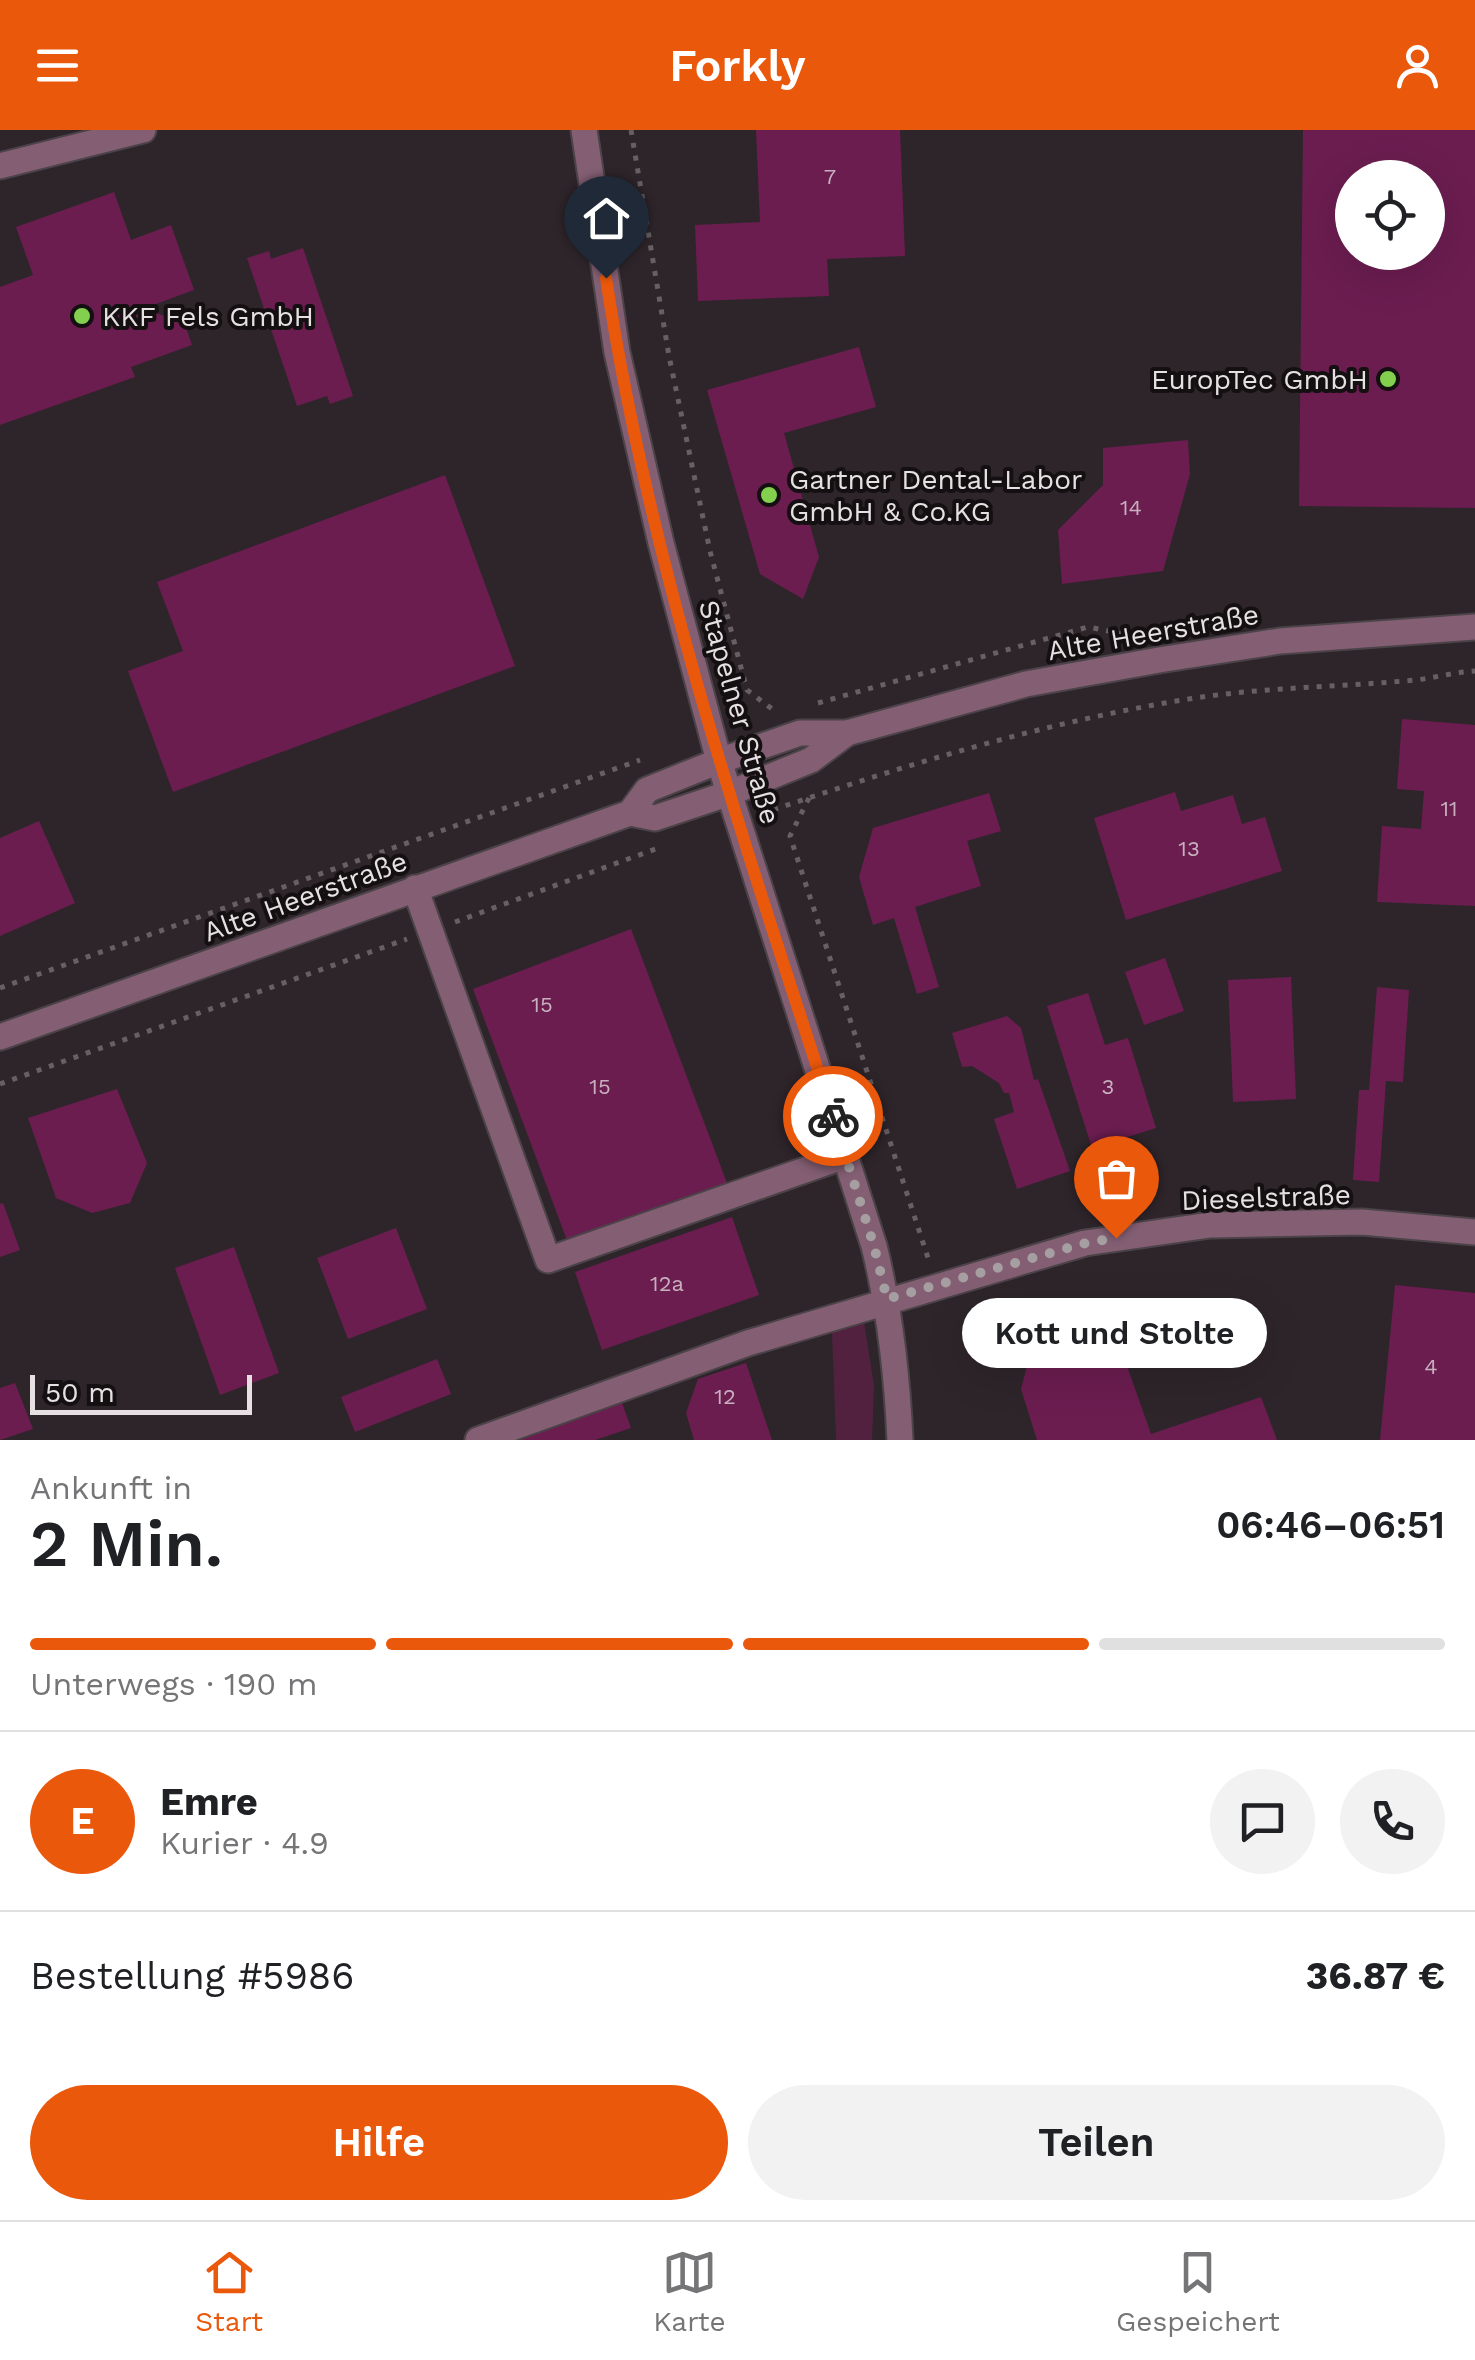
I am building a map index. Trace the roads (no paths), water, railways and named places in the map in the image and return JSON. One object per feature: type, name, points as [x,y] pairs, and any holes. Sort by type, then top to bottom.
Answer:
[{"type":"street","points":[[0,166],[143,130]]},
{"type":"street","name":"Stapelner Straße","points":[[584,130],[617,352],[661,543],[719,760],[846,1156],[887,1299],[898,1380],[900,1440]]},
{"type":"street","name":"Alte Heerstraße","points":[[630,813],[647,790],[800,733],[847,733],[1014,687],[1172,658],[1280,641],[1475,626]]},
{"type":"street","name":"Alte Heerstraße","points":[[0,1037],[630,813],[655,818],[730,793],[812,760],[847,733]]},
{"type":"street","points":[[415,888],[548,1260],[846,1156]]},
{"type":"street","name":"Dieselstraße","points":[[887,1299],[1086,1243],[1210,1225],[1362,1222],[1475,1232]]},
{"type":"street","points":[[478,1440],[887,1299]]},
{"type":"place","name":"KKF Fels GmbH","points":[[82,316]]},
{"type":"place","name":"EuropTec GmbH","points":[[1388,379]]},
{"type":"place","name":"Gartner Dental-Labor GmbH & Co.KG","points":[[769,495]]},
{"type":"place","name":"Kott und Stolte","points":[[1116,1238]]}]
